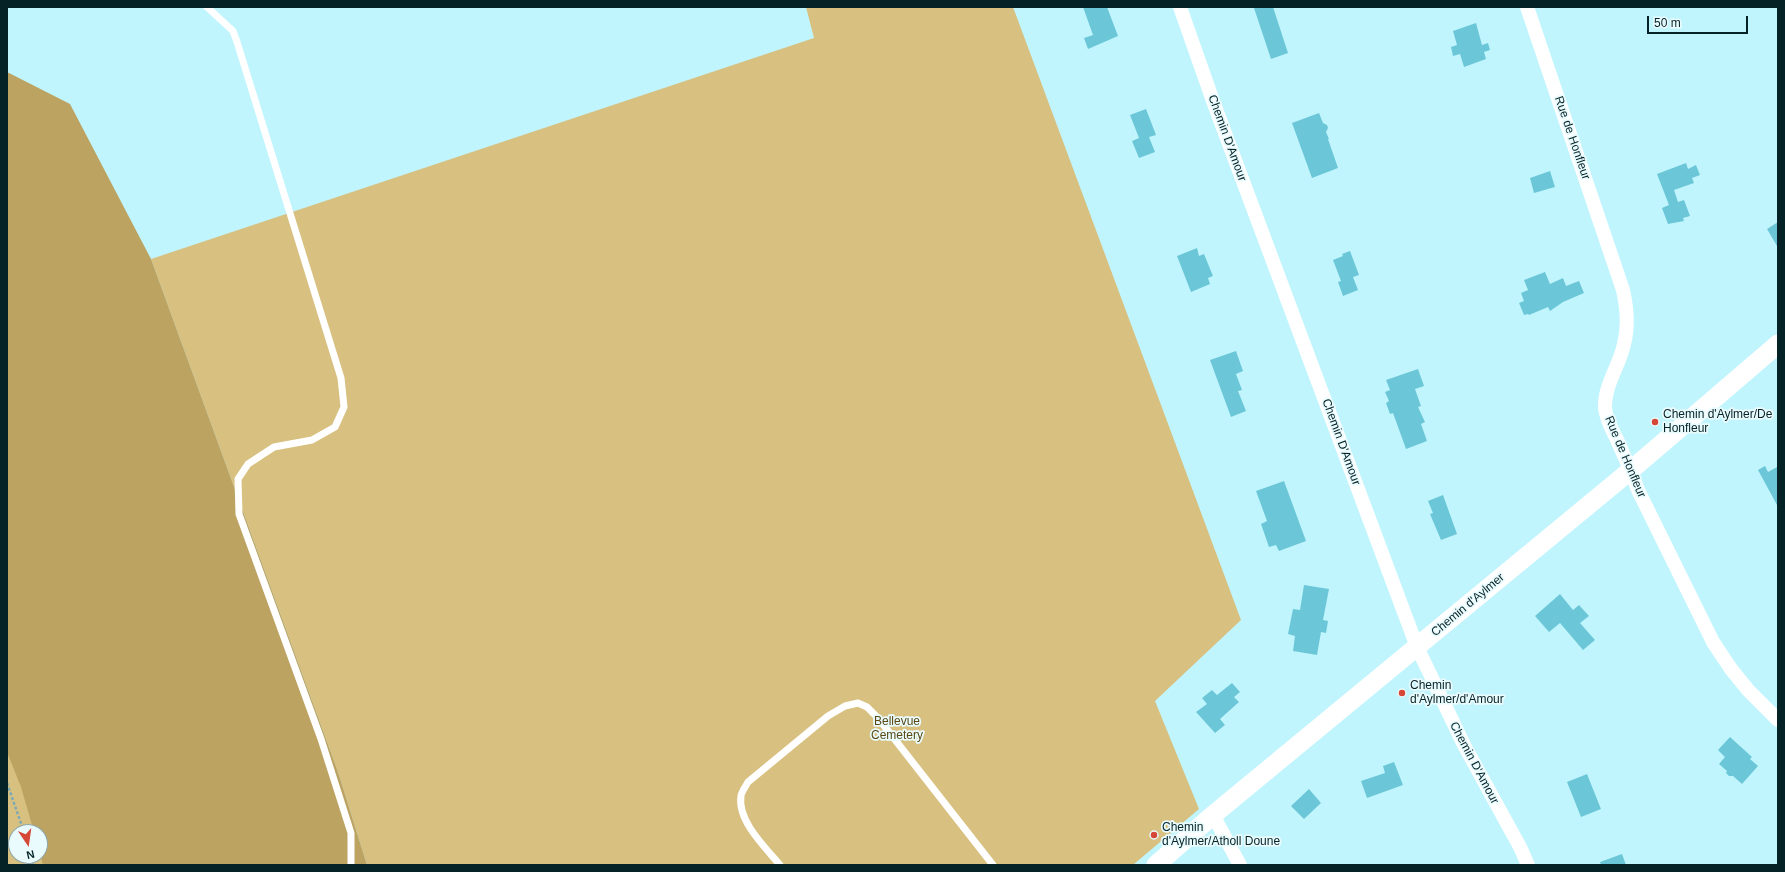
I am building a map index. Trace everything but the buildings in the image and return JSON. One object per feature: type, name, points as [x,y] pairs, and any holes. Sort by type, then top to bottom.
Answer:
[{"type":"main road","name":"Chemin d'Aylmer","points":[[1156,865],[1213,815],[1631,470],[1778,344]]},
{"type":"street","name":"Chemin D'Amour","points":[[1180,7],[1213,102],[1417,647],[1464,745],[1517,841],[1528,865]]},
{"type":"street","name":"Rue de Honfleur","points":[[1527,7],[1623,290],[1627,309],[1627,326],[1624,345],[1606,394],[1605,408],[1608,419],[1640,493],[1713,642],[1730,669],[1748,690],[1778,720]]},
{"type":"street","points":[[1213,815],[1240,865]]},
{"type":"lane","points":[[207,7],[234,31],[236,36],[341,378],[344,407],[335,427],[312,440],[274,447],[248,464],[238,478],[238,514],[321,738],[351,833],[351,865]]},
{"type":"lane","points":[[780,865],[755,836],[746,820],[741,806],[741,795],[748,782],[828,716],[845,706],[858,702],[867,707],[878,718],[993,865]]},
{"type":"path","points":[[7,783],[21,824]]},
{"type":"green space","name":"Bellevue Cemetery","points":[[806,7],[1013,7],[1241,620],[1155,701],[1199,809],[1133,865],[367,865],[338,772],[151,259],[814,38]]},
{"type":"green space","points":[[7,693],[67,865],[7,865]]},
{"type":"shaded area","points":[[7,72],[70,104],[151,259],[338,772],[367,865],[43,865],[48,864],[48,824],[32,824],[21,787],[7,752]]},
{"type":"place","name":"Chemin d'Aylmer/De Honfleur","points":[[1655,422]]},
{"type":"place","name":"Chemin d'Aylmer/d'Amour","points":[[1402,693]]},
{"type":"place","name":"Chemin d'Aylmer/Atholl Doune","points":[[1154,835]]}]
